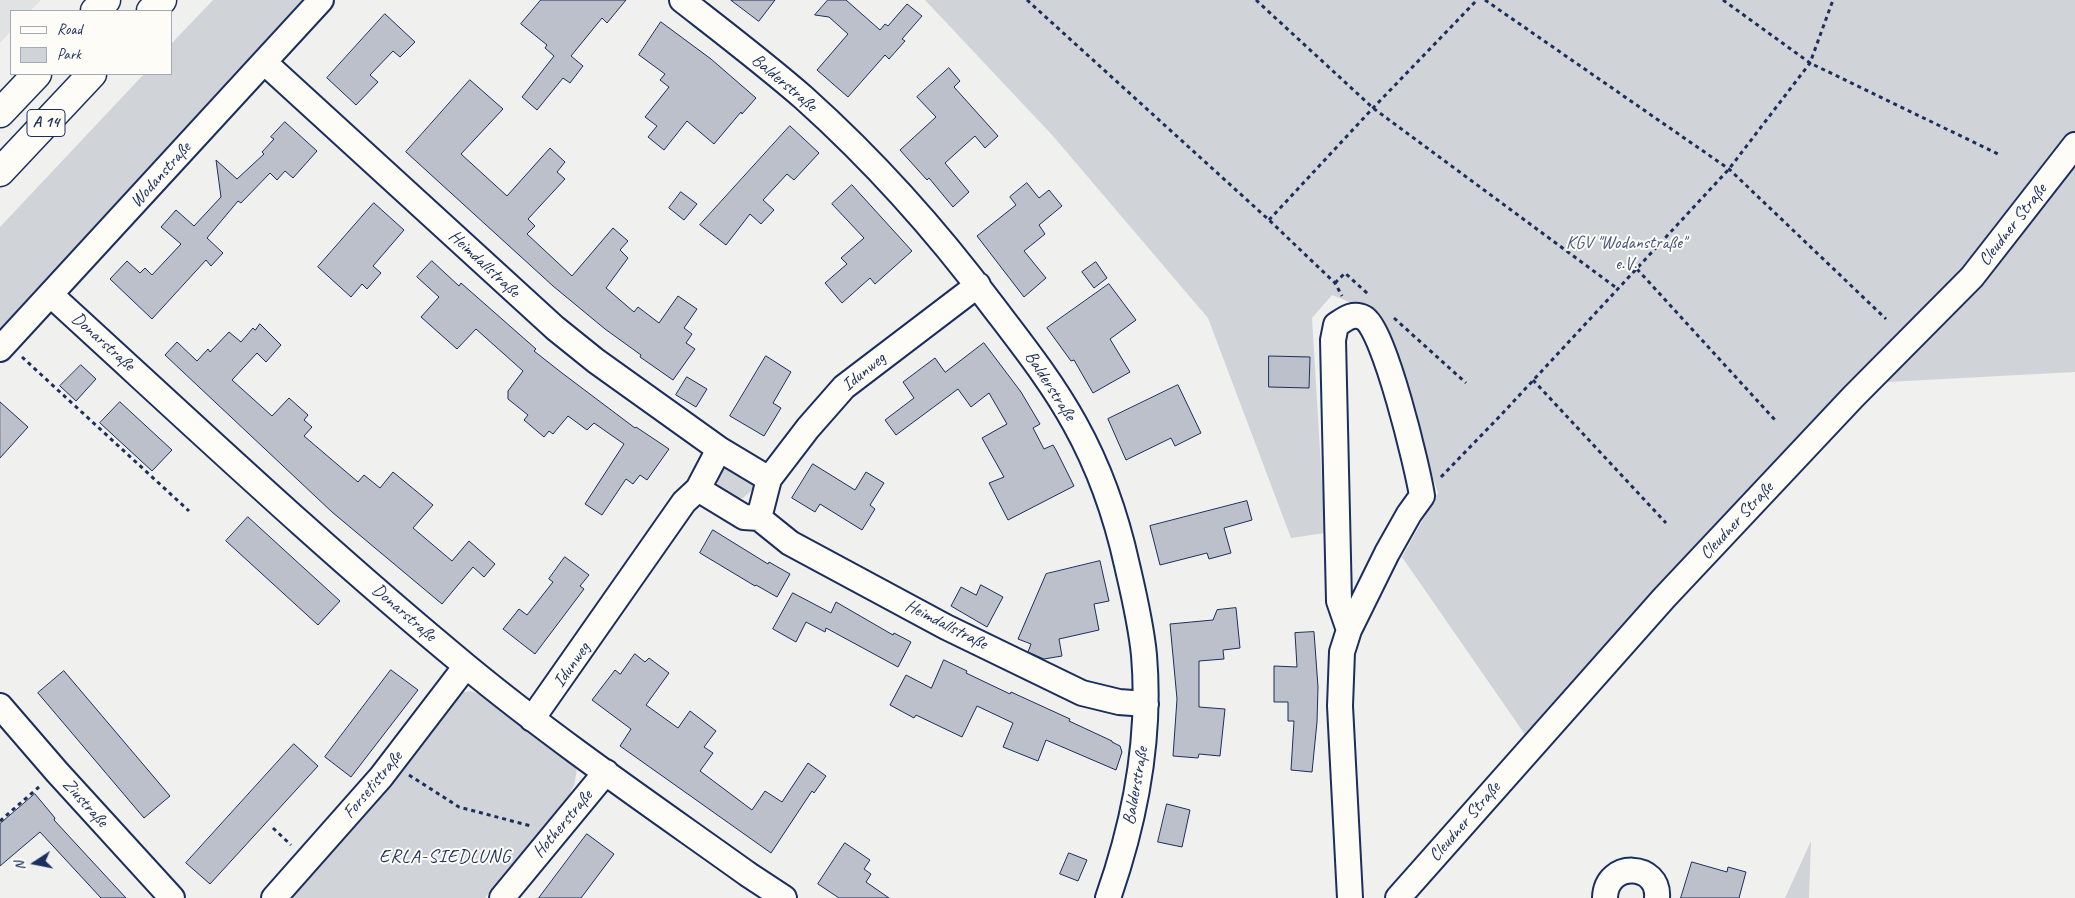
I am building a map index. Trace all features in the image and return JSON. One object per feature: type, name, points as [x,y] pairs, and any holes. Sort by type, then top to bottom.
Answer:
[{"type":"highway","points":[[96,10],[106,0]]},
{"type":"highway","points":[[152,10],[162,0]]},
{"type":"highway","name":"A 14","points":[[0,113],[36,75]]},
{"type":"highway","name":"A 14","points":[[0,172],[91,75]]},
{"type":"street","name":"Wodanstraße","points":[[3,346],[321,0]]},
{"type":"street","name":"Balderstraße","points":[[682,0],[803,98],[852,144],[905,199],[978,285],[1034,360],[1074,422],[1106,489],[1120,531],[1137,608],[1144,654],[1146,704],[1144,736],[1130,824],[1119,867],[1108,898]]},
{"type":"street","name":"Heimdallstraße","points":[[264,62],[554,328],[596,361],[719,449],[770,479]]},
{"type":"street","name":"Cleudner Straße","points":[[1398,898],[1664,598],[1854,397],[1972,276],[2075,146]]},
{"type":"street","name":"Idunweg","points":[[770,479],[808,428],[844,387],[978,285]]},
{"type":"street","name":"Donarstraße","points":[[51,295],[233,462],[466,666],[532,719],[784,898]]},
{"type":"street","points":[[1349,630],[1339,601],[1333,358],[1336,325],[1348,317],[1356,316],[1365,318],[1378,335],[1412,447],[1422,496],[1409,514],[1349,630],[1342,652],[1340,706],[1350,898]]},
{"type":"street","points":[[698,489],[719,449]]},
{"type":"street","points":[[759,518],[770,479]]},
{"type":"street","name":"Heimdallstraße","points":[[698,489],[744,517],[759,518],[790,543],[946,627],[1082,693],[1119,702],[1146,704]]},
{"type":"street","name":"Idunweg","points":[[532,719],[684,502],[698,489]]},
{"type":"street","name":"Forsetistraße","points":[[274,898],[392,764],[466,666]]},
{"type":"street","name":"Ziustraße","points":[[0,706],[57,772],[172,898]]},
{"type":"street","name":"Hotherstraße","points":[[502,898],[606,772]]},
{"type":"street","points":[[1605,898],[1608,883],[1614,876],[1626,870],[1636,870],[1652,879],[1656,887],[1657,898]]},
{"type":"path","points":[[1026,0],[1269,220],[1335,283],[1341,291],[1348,317]]},
{"type":"path","points":[[1256,0],[1373,108],[1618,289]]},
{"type":"path","points":[[1269,220],[1477,0]]},
{"type":"path","points":[[1485,0],[1729,170],[1886,319]]},
{"type":"path","points":[[1723,0],[1810,63],[1998,154]]},
{"type":"path","points":[[1422,496],[1729,170],[1810,63],[1833,0]]},
{"type":"path","points":[[1637,269],[1775,420]]},
{"type":"path","points":[[3,346],[189,511]]},
{"type":"path","points":[[1442,362],[1466,383]]},
{"type":"path","points":[[1533,380],[1666,523]]},
{"type":"path","points":[[392,764],[459,807],[555,833]]},
{"type":"path","points":[[0,821],[57,772]]},
{"type":"shaded area","points":[[0,0],[41,0],[31,10],[10,10],[10,32],[0,43]]},
{"type":"green space","points":[[213,0],[303,0],[0,330],[0,227],[143,75],[172,75],[172,43]]},
{"type":"green space","name":"KGV \"Wodanstraße\" e.V.","points":[[925,0],[2075,0],[2075,132],[1991,237],[1868,368],[1679,563],[1526,736],[1402,557],[1438,493],[1379,314],[1332,295],[1312,318],[1325,533],[1291,538],[1208,318],[1053,136]]},
{"type":"green space","points":[[2075,145],[2075,372],[1887,382]]},
{"type":"green space","points":[[727,466],[749,475],[755,484],[751,491],[743,498],[733,498],[718,487],[718,480],[722,470]]},
{"type":"green space","points":[[470,691],[482,695],[568,758],[577,770],[574,785],[565,804],[485,898],[289,898],[395,776],[459,693]]},
{"type":"green space","points":[[1811,841],[1809,898],[1785,898]]},
{"type":"building","points":[[541,0],[626,0],[607,23],[602,18],[571,56],[583,66],[570,83],[563,78],[537,110],[522,97],[554,56],[545,48],[547,45],[521,24]]},
{"type":"building","points":[[731,0],[775,0],[759,21]]},
{"type":"building","points":[[828,0],[846,0],[880,30],[885,24],[888,26],[907,4],[922,16],[902,39],[905,41],[889,59],[885,55],[848,97],[817,70],[848,34],[829,17],[815,15]]},
{"type":"building","points":[[385,14],[415,42],[400,57],[393,51],[370,75],[378,82],[356,105],[327,78]]},
{"type":"building","points":[[661,22],[711,59],[756,98],[742,114],[741,112],[714,144],[687,121],[664,150],[648,137],[657,126],[645,117],[669,87],[660,80],[665,74],[639,55]]},
{"type":"building","points":[[949,68],[960,81],[954,87],[998,136],[985,148],[975,136],[945,163],[969,192],[953,207],[929,178],[927,180],[900,150],[936,117],[917,97]]},
{"type":"building","points":[[470,80],[503,109],[461,154],[507,196],[550,148],[565,162],[557,172],[565,179],[528,219],[535,226],[527,234],[572,276],[613,228],[628,241],[620,250],[628,258],[606,288],[634,312],[638,307],[659,323],[678,296],[697,309],[684,328],[692,334],[686,343],[695,349],[673,380],[640,357],[641,355],[605,329],[553,286],[406,152]]},
{"type":"building","points":[[285,122],[317,151],[293,178],[285,171],[277,180],[270,173],[241,203],[238,201],[207,238],[223,253],[211,266],[206,260],[152,319],[110,279],[127,261],[140,273],[145,268],[152,275],[181,244],[161,227],[176,210],[194,226],[221,197],[216,160],[237,179],[264,154],[262,152],[274,139],[271,137]]},
{"type":"building","points":[[790,126],[819,153],[794,180],[787,174],[763,200],[774,210],[761,224],[750,214],[726,245],[700,225]]},
{"type":"building","points":[[1027,183],[1039,198],[1049,190],[1062,206],[1039,225],[1045,234],[1024,251],[1046,278],[1024,297],[977,236],[1016,205],[1010,197]]},
{"type":"building","points":[[852,185],[912,251],[875,284],[870,278],[842,303],[825,283],[847,264],[841,258],[864,238],[832,204]]},
{"type":"building","points":[[681,192],[697,204],[684,220],[669,208]]},
{"type":"building","points":[[374,203],[404,230],[373,266],[381,273],[367,289],[362,284],[351,297],[318,267]]},
{"type":"building","points":[[432,261],[459,286],[461,283],[536,349],[534,351],[635,428],[669,449],[647,480],[640,475],[633,484],[626,479],[602,515],[585,504],[624,444],[594,423],[587,430],[568,416],[553,434],[549,431],[544,437],[524,420],[528,415],[508,399],[508,391],[523,371],[476,329],[457,349],[421,317],[439,297],[417,277]]},
{"type":"building","points":[[1096,262],[1107,278],[1094,288],[1082,272]]},
{"type":"building","points":[[1109,284],[1136,320],[1110,339],[1130,372],[1093,393],[1074,360],[1071,361],[1047,328]]},
{"type":"building","points":[[260,324],[281,345],[266,362],[257,353],[232,380],[272,416],[289,398],[308,415],[304,420],[312,427],[304,436],[358,482],[364,475],[380,488],[393,472],[433,505],[413,528],[452,561],[469,541],[495,564],[484,577],[473,567],[442,604],[332,512],[165,355],[177,342],[197,361],[208,349],[210,352],[229,332],[241,342],[253,328],[255,330]]},
{"type":"building","points":[[984,343],[1021,392],[1040,424],[1033,428],[1044,449],[1053,445],[1074,486],[1008,520],[989,483],[1004,477],[982,438],[1007,424],[989,393],[971,407],[958,389],[896,435],[885,420],[914,398],[903,382],[935,358],[945,372]]},
{"type":"building","points":[[766,356],[791,372],[773,403],[781,408],[764,436],[730,416]]},
{"type":"building","points":[[1269,356],[1310,357],[1309,388],[1269,387]]},
{"type":"building","points":[[81,365],[96,379],[76,401],[60,386]]},
{"type":"building","points":[[687,377],[707,389],[696,407],[676,395]]},
{"type":"building","points":[[1178,385],[1201,433],[1175,446],[1171,438],[1126,460],[1108,419]]},
{"type":"building","points":[[0,402],[28,427],[0,458]]},
{"type":"building","points":[[120,402],[172,450],[152,471],[100,423]]},
{"type":"building","points":[[813,464],[855,490],[866,472],[884,483],[870,505],[875,509],[862,530],[820,504],[815,512],[792,498]]},
{"type":"building","points":[[1247,501],[1252,520],[1224,528],[1231,553],[1209,559],[1207,553],[1160,565],[1150,526]]},
{"type":"building","points":[[248,517],[340,601],[318,625],[226,541]]},
{"type":"building","points":[[713,530],[768,564],[769,562],[790,574],[777,597],[700,553]]},
{"type":"building","points":[[565,557],[589,575],[580,586],[584,589],[535,654],[503,629],[519,609],[527,615],[553,582],[549,579]]},
{"type":"building","points":[[1100,561],[1109,601],[1094,604],[1099,630],[1059,639],[1062,656],[1044,659],[1028,652],[1031,644],[1018,639],[1046,574]]},
{"type":"building","points":[[981,585],[1003,597],[987,627],[951,606],[961,587],[976,595]]},
{"type":"building","points":[[793,593],[831,613],[836,602],[893,635],[894,633],[911,642],[898,667],[826,628],[825,632],[806,622],[796,642],[773,629]]},
{"type":"building","points":[[1236,608],[1240,648],[1223,650],[1224,659],[1199,661],[1199,707],[1225,709],[1220,756],[1199,754],[1198,758],[1173,756],[1177,699],[1170,624],[1213,620],[1217,610]]},
{"type":"building","points":[[1314,632],[1318,687],[1312,772],[1291,770],[1294,721],[1288,721],[1288,702],[1274,702],[1274,666],[1297,667],[1295,633]]},
{"type":"building","points":[[635,654],[645,662],[649,658],[669,673],[646,705],[678,728],[690,711],[716,731],[704,747],[713,753],[700,771],[752,810],[765,791],[782,802],[808,763],[826,776],[814,793],[812,791],[771,853],[620,746],[631,729],[592,700],[615,670],[620,674]]},
{"type":"building","points":[[944,660],[1010,694],[1011,692],[1070,719],[1069,721],[1120,746],[1122,752],[1116,770],[1046,740],[1038,761],[1003,747],[1013,723],[977,706],[962,737],[916,715],[914,718],[890,705],[906,675],[931,688]]},
{"type":"building","points":[[391,670],[418,690],[351,777],[325,757]]},
{"type":"building","points":[[64,671],[170,796],[144,818],[38,693]]},
{"type":"building","points":[[294,744],[318,766],[210,884],[186,863]]},
{"type":"building","points":[[35,794],[55,818],[54,820],[126,898],[101,898],[40,832],[0,866],[0,824]]},
{"type":"building","points":[[1167,804],[1190,810],[1182,847],[1158,842]]},
{"type":"building","points":[[587,834],[614,854],[581,898],[539,898]]},
{"type":"building","points":[[845,843],[870,860],[864,869],[871,874],[866,882],[889,898],[839,898],[818,884]]},
{"type":"building","points":[[1069,853],[1087,860],[1078,881],[1060,874]]},
{"type":"building","points":[[1692,862],[1727,872],[1728,867],[1746,872],[1739,898],[1681,898]]},
{"type":"district","name":"ERLA-SIEDLUNG","points":[[445,857]]}]
